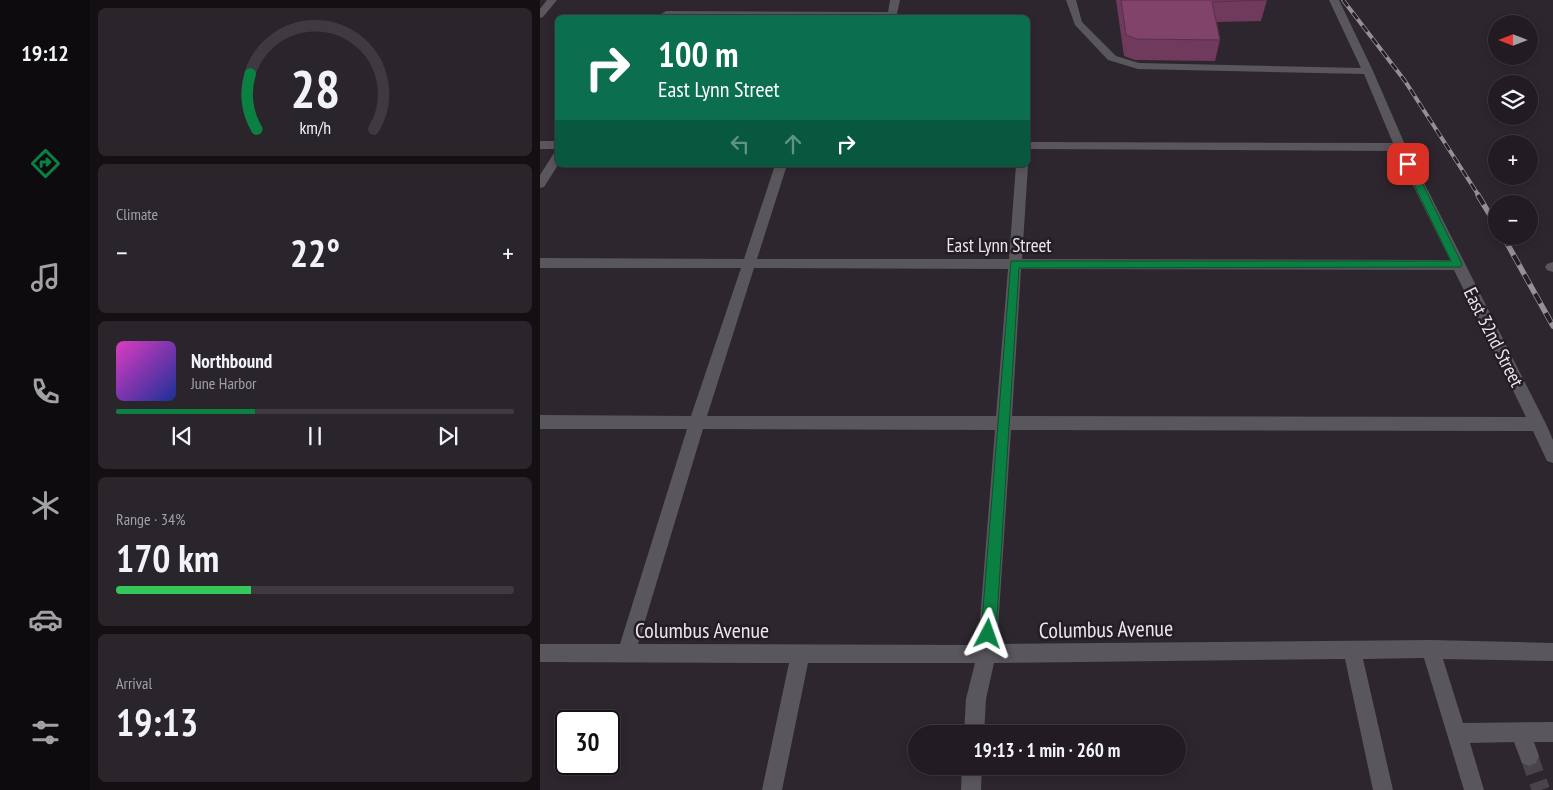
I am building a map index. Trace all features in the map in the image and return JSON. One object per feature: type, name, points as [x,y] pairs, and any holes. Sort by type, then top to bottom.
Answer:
[{"type":"street","points":[[540,15],[552,0]]},
{"type":"street","points":[[891,15],[895,0]]},
{"type":"street","points":[[1071,0],[1078,23],[1112,58],[1138,66],[1368,71]]},
{"type":"street","name":"East 32nd Street","points":[[1334,0],[1368,71],[1400,147],[1553,456]]},
{"type":"street","points":[[666,14],[778,15]]},
{"type":"street","points":[[540,145],[555,145]]},
{"type":"street","points":[[1030,146],[1400,147]]},
{"type":"street","points":[[540,184],[555,161]]},
{"type":"street","points":[[626,653],[697,422],[780,167]]},
{"type":"street","points":[[975,725],[976,699],[987,654],[1022,167]]},
{"type":"street","name":"East Lynn Street","points":[[540,263],[1457,264]]},
{"type":"street","points":[[540,422],[1538,424]]},
{"type":"street","points":[[1431,649],[1474,790]]},
{"type":"street","name":"Columbus Avenue","points":[[540,653],[987,654],[1431,649],[1553,652]]},
{"type":"street","points":[[1352,650],[1383,790]]},
{"type":"street","points":[[772,790],[800,654]]},
{"type":"street","points":[[1521,732],[1529,756]]},
{"type":"street","points":[[1457,734],[1553,732]]},
{"type":"street","points":[[970,790],[971,775]]},
{"type":"building","points":[[1121,0],[1267,0],[1212,2],[1220,40],[1137,39],[1126,35]]},
{"type":"tunnel","points":[[1529,756],[1541,790]]},
{"type":"railway","points":[[1343,0],[1405,81],[1479,196]]},
{"type":"railway","points":[[1478,195],[1488,212]]},
{"type":"railway","points":[[1508,245],[1553,326]]},
{"type":"route","points":[[988,634],[1015,264],[1457,264],[1408,164]]}]
